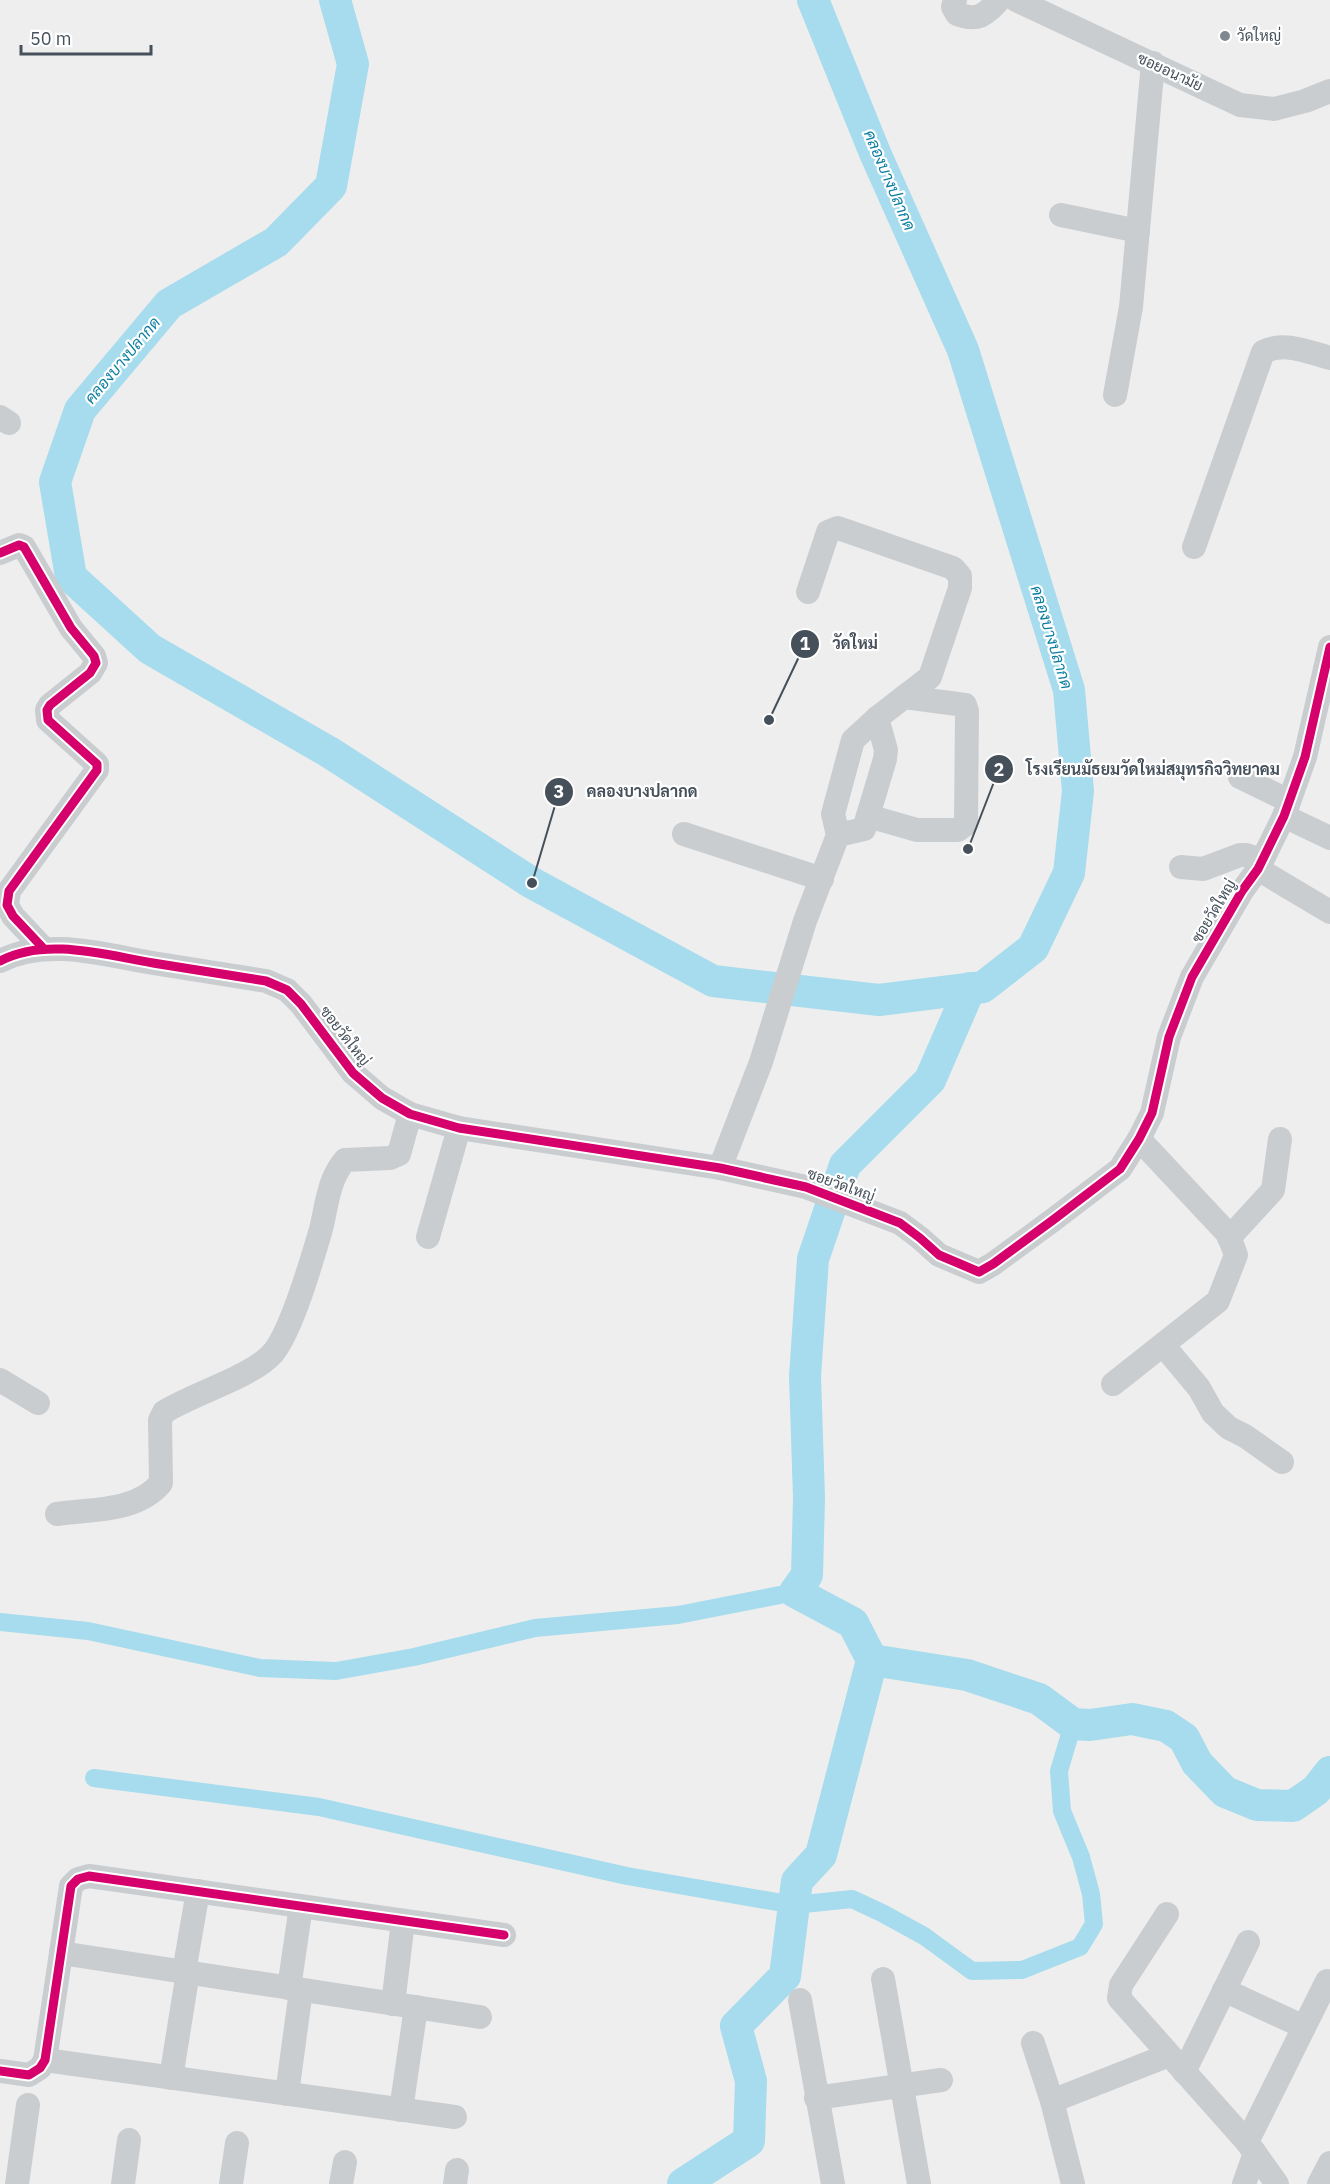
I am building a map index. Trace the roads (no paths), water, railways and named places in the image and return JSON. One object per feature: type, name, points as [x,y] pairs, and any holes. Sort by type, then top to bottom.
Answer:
[{"type":"street","points":[[955,0],[953,7],[957,14],[968,18],[979,17],[988,12],[999,0]]},
{"type":"street","name":"ซอยอนามัย","points":[[1016,0],[1240,105],[1274,109],[1305,101],[1330,91]]},
{"type":"street","points":[[1115,395],[1131,307],[1153,63]]},
{"type":"street","points":[[1061,215],[1138,231]]},
{"type":"street","points":[[1194,547],[1263,352],[1283,346],[1330,358]]},
{"type":"street","points":[[720,1168],[761,1062],[805,921],[838,836],[833,814],[853,740],[877,717],[930,677],[960,588],[960,576],[953,568],[838,528],[828,532],[808,592]]},
{"type":"street","points":[[0,553],[19,545],[24,547],[71,628],[94,656],[96,663],[90,673],[50,705],[47,711],[48,720],[96,764],[98,770],[9,891],[7,905],[13,916],[44,950]]},
{"type":"street","name":"ซอยวัดใหญ่","points":[[0,960],[12,954],[44,950],[78,950],[266,981],[287,990],[302,1005],[353,1073],[382,1098],[410,1114],[459,1128],[720,1168],[806,1187],[900,1223],[939,1255],[979,1272],[1120,1169],[1139,1139],[1152,1113],[1169,1037],[1192,977],[1242,891],[1260,865],[1287,809],[1305,757],[1330,647]]},
{"type":"street","points":[[868,816],[916,830],[958,830],[966,824],[967,711],[964,705],[904,697]]},
{"type":"street","points":[[838,836],[864,830],[885,759],[886,750],[877,717]]},
{"type":"street","points":[[1240,777],[1330,838]]},
{"type":"street","points":[[684,834],[822,879]]},
{"type":"street","points":[[1181,867],[1203,868],[1246,855],[1330,912]]},
{"type":"street","points":[[57,1514],[132,1504],[155,1490],[161,1483],[160,1420],[164,1412],[251,1370],[274,1351],[293,1315],[321,1228],[328,1192],[338,1168],[345,1160],[390,1158],[399,1154],[410,1114]]},
{"type":"street","points":[[428,1236],[459,1128]]},
{"type":"street","points":[[1113,1384],[1218,1301],[1236,1255],[1228,1234],[1139,1139]]},
{"type":"street","points":[[1229,1239],[1273,1190],[1280,1139]]},
{"type":"street","points":[[1163,1345],[1199,1388],[1213,1413],[1229,1428],[1245,1436],[1282,1462]]},
{"type":"street","points":[[0,1380],[38,1403]]},
{"type":"street","points":[[0,2071],[29,2075],[40,2068],[45,2060],[71,1886],[78,1879],[89,1876],[504,1935]]},
{"type":"street","points":[[171,2078],[198,1891]]},
{"type":"street","points":[[287,2094],[301,1906]]},
{"type":"street","points":[[1167,1914],[1121,1985],[1119,1994],[1121,2001],[1251,2148],[1277,2184]]},
{"type":"street","points":[[401,2110],[405,2005],[403,1921]]},
{"type":"street","points":[[1052,2101],[1177,2064],[1224,1990],[1248,1942]]},
{"type":"street","points":[[61,1953],[480,2017]]},
{"type":"street","points":[[883,1979],[919,2184]]},
{"type":"street","points":[[1244,2184],[1251,2148],[1304,2027],[1327,1981]]},
{"type":"street","points":[[1224,1990],[1304,2027]]},
{"type":"street","points":[[800,2000],[832,2184]]},
{"type":"street","points":[[1033,2043],[1052,2101],[1073,2184]]},
{"type":"street","points":[[45,2060],[455,2118]]},
{"type":"street","points":[[816,2098],[940,2080]]},
{"type":"street","points":[[16,2184],[28,2105]]},
{"type":"street","points":[[123,2184],[129,2140]]},
{"type":"street","points":[[231,2184],[237,2143]]},
{"type":"street","points":[[1319,2184],[1330,2163]]},
{"type":"waterway","name":"คลองบางปลากด","points":[[335,0],[353,64],[331,186],[276,242],[169,304],[80,410],[55,482],[71,577],[150,649],[329,752],[532,883],[713,981],[879,1000],[983,987],[1033,948],[1069,873],[1078,791],[1069,690],[963,350],[875,153],[813,0]]},
{"type":"waterway","points":[[683,2184],[749,2141],[751,2081],[736,2026],[785,1976],[797,1881],[821,1855],[872,1660],[853,1623],[795,1592],[807,1575],[809,1498],[805,1376],[813,1259],[845,1165],[930,1080],[970,988]]},
{"type":"waterway","points":[[0,1622],[88,1631],[260,1668],[336,1671],[414,1657],[535,1628],[678,1615],[795,1592]]},
{"type":"waterway","points":[[872,1660],[967,1675],[1039,1699],[1073,1724],[1090,1725],[1132,1719],[1166,1726],[1184,1738],[1197,1763],[1225,1792],[1257,1805],[1293,1806],[1316,1790],[1330,1772]]},
{"type":"waterway","points":[[94,1778],[319,1807],[627,1876],[794,1905],[852,1899],[924,1936],[972,1971],[1022,1970],[1080,1947],[1094,1924],[1091,1894],[1081,1857],[1062,1811],[1059,1771],[1073,1724]]},
{"type":"place","name":"วัดใหญ่","points":[[1225,36]]},
{"type":"place","name":"วัดใหม่","points":[[769,720]]},
{"type":"place","name":"โรงเรียนมัธยมวัดใหม่สมุทรกิจวิทยาคม","points":[[968,849]]},
{"type":"place","name":"คลองบางปลากด","points":[[532,883]]}]
